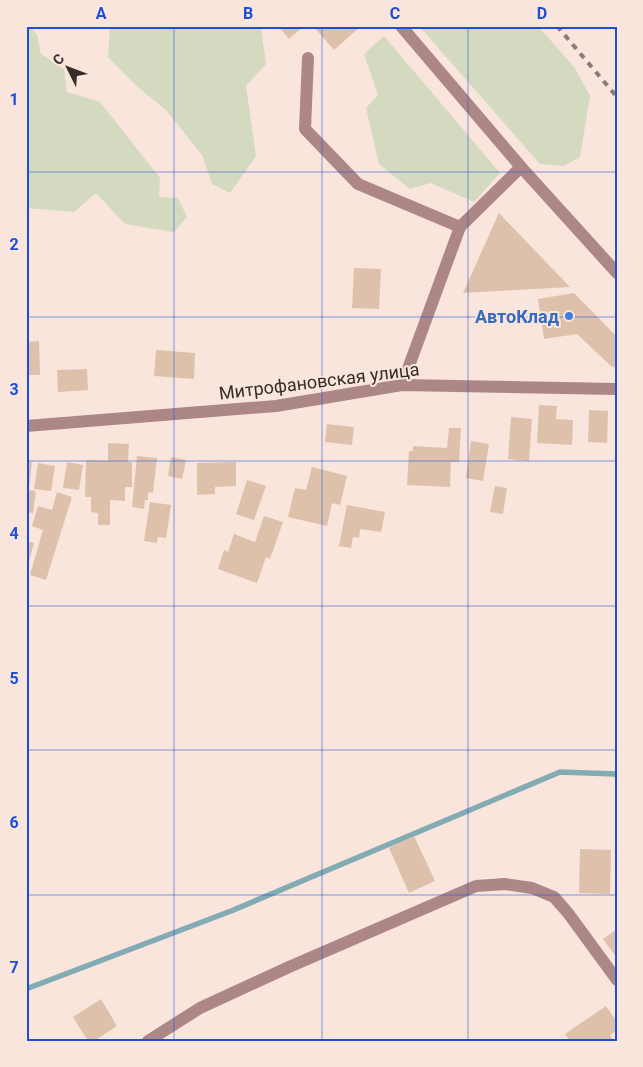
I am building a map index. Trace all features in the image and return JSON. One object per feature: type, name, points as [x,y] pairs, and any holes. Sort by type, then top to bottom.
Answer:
[{"type":"street","points":[[401,26],[521,167],[617,273]]},
{"type":"street","points":[[308,58],[306,129],[358,184],[460,227]]},
{"type":"street","points":[[402,385],[460,227],[521,167]]},
{"type":"street","name":"Митрофановская улица","points":[[26,426],[276,406],[402,385],[617,389]]},
{"type":"street","points":[[148,1041],[200,1008],[289,967],[476,886],[506,884],[523,886],[554,897],[617,980]]},
{"type":"green space","points":[[26,26],[29,26],[37,35],[41,54],[64,69],[67,92],[100,102],[160,178],[159,197],[178,198],[187,217],[174,232],[125,224],[96,193],[74,212],[26,208]]},
{"type":"green space","points":[[110,26],[261,26],[266,64],[246,86],[256,156],[230,193],[212,184],[202,155],[166,110],[140,89],[108,57]]},
{"type":"green space","points":[[419,26],[538,26],[575,68],[590,96],[580,157],[564,166],[540,164]]},
{"type":"green space","points":[[384,36],[500,173],[474,202],[431,183],[410,189],[379,164],[366,108],[378,95],[364,54]]},
{"type":"building","points":[[278,26],[304,26],[289,39]]},
{"type":"building","points":[[313,26],[359,26],[360,27],[334,50]]},
{"type":"building","points":[[499,213],[570,287],[463,293]]},
{"type":"building","points":[[354,268],[381,269],[379,309],[352,308]]},
{"type":"building","name":"АвтоКлад","points":[[574,293],[617,337],[617,366],[612,367],[577,334],[544,339],[538,299]]},
{"type":"building","points":[[39,341],[40,375],[26,375],[26,342]]},
{"type":"building","points":[[156,350],[195,353],[194,379],[154,376]]},
{"type":"building","points":[[87,369],[88,390],[58,392],[57,370]]},
{"type":"building","points":[[539,405],[557,406],[556,419],[573,420],[572,445],[537,443]]},
{"type":"building","points":[[589,410],[608,411],[607,443],[588,442]]},
{"type":"building","points":[[511,417],[532,419],[529,461],[508,459]]},
{"type":"building","points":[[327,424],[354,427],[352,445],[325,442]]},
{"type":"building","points":[[449,428],[461,428],[459,462],[451,462],[450,487],[407,485],[409,451],[413,451],[413,446],[447,448]]},
{"type":"building","points":[[471,441],[489,444],[483,481],[466,478]]},
{"type":"building","points":[[108,443],[129,444],[128,462],[132,462],[132,487],[125,487],[125,501],[110,500],[110,525],[98,525],[98,513],[91,512],[91,497],[85,497],[86,460],[108,461]]},
{"type":"building","points":[[137,456],[157,458],[153,493],[148,492],[148,500],[145,500],[144,509],[132,507]]},
{"type":"building","points":[[171,457],[186,460],[182,479],[168,476]]},
{"type":"building","points":[[26,461],[32,462],[29,490],[36,491],[33,513],[26,512]]},
{"type":"building","points":[[67,462],[83,465],[79,490],[63,488]]},
{"type":"building","points":[[236,462],[236,486],[215,487],[215,494],[197,495],[197,463]]},
{"type":"building","points":[[38,463],[55,466],[51,491],[34,489]]},
{"type":"building","points":[[312,467],[347,476],[340,505],[332,503],[327,526],[288,517],[295,488],[306,490]]},
{"type":"building","points":[[247,480],[266,486],[254,520],[236,514]]},
{"type":"building","points":[[495,486],[507,488],[503,514],[490,512]]},
{"type":"building","points":[[57,492],[72,497],[46,580],[30,575],[43,530],[32,526],[38,506],[52,510]]},
{"type":"building","points":[[150,502],[171,505],[166,538],[158,537],[157,543],[144,541]]},
{"type":"building","points":[[347,505],[385,512],[381,532],[360,529],[359,538],[353,537],[351,548],[339,546]]},
{"type":"building","points":[[264,516],[283,522],[270,559],[266,557],[257,583],[218,569],[224,550],[228,552],[234,534],[255,542]]},
{"type":"building","points":[[26,541],[34,543],[27,568],[26,568]]},
{"type":"building","points":[[414,836],[435,881],[409,893],[389,848]]},
{"type":"building","points":[[580,849],[611,850],[610,894],[579,893]]},
{"type":"building","points":[[616,930],[617,932],[617,958],[603,939]]},
{"type":"building","points":[[101,999],[117,1026],[94,1041],[88,1041],[73,1017]]},
{"type":"building","points":[[606,1006],[617,1022],[617,1030],[610,1035],[614,1041],[570,1041],[565,1034]]},
{"type":"waterway","points":[[26,989],[231,911],[560,772],[615,774],[617,776]]},
{"type":"railway","points":[[557,26],[617,97]]},
{"type":"place","name":"АвтоКлад","points":[[569,316]]}]
